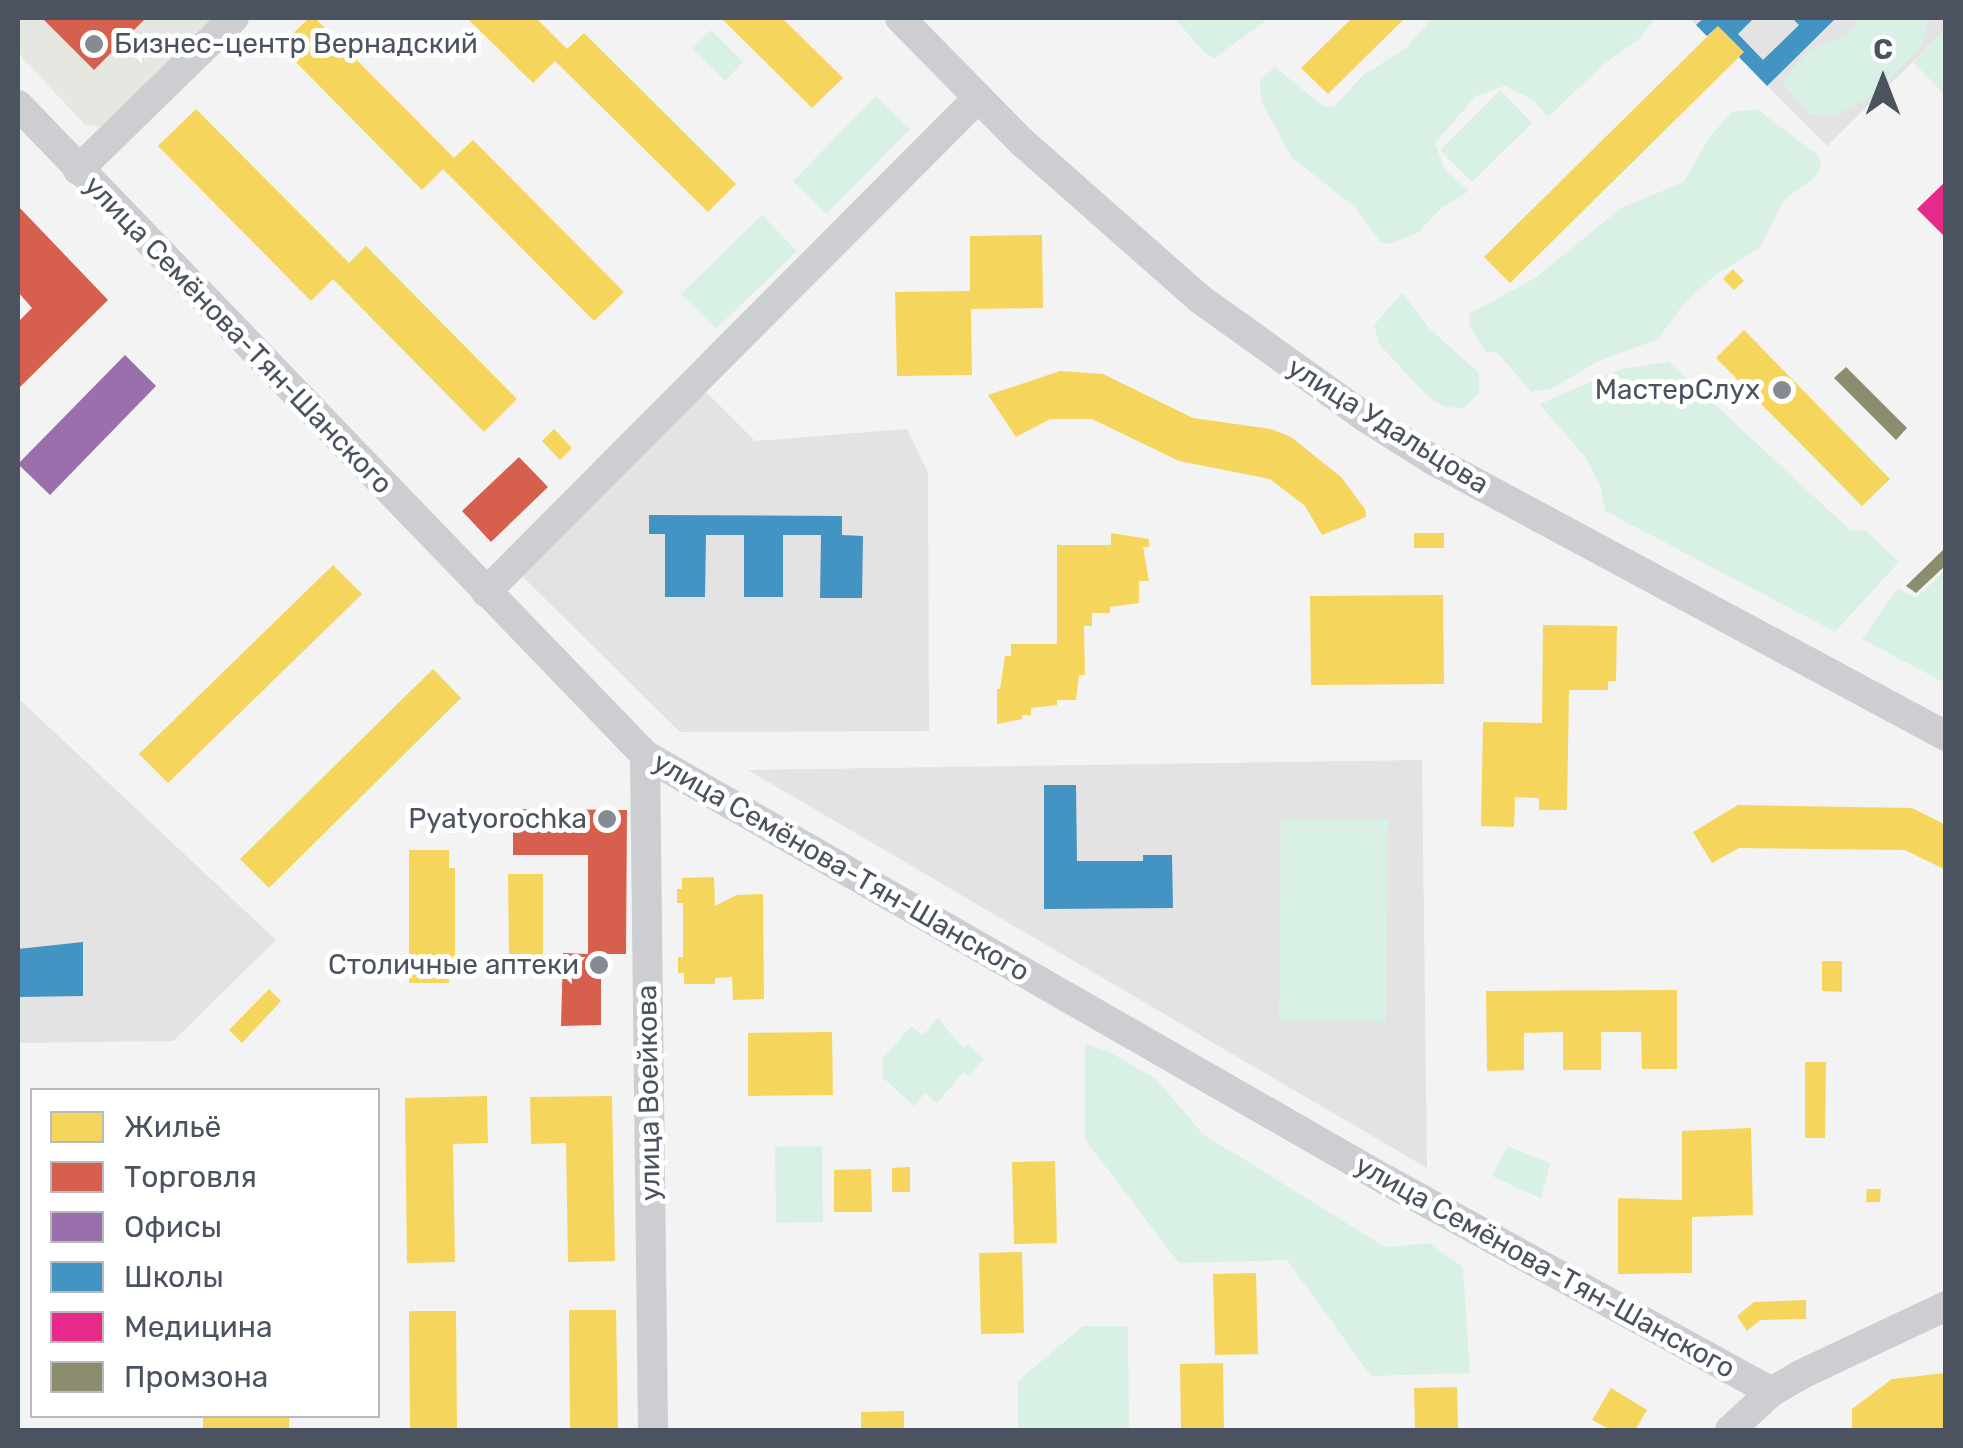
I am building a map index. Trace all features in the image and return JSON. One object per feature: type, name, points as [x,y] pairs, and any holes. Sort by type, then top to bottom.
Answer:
[{"type":"street","points":[[78,170],[234,18]]},
{"type":"street","name":"улица Удальцова","points":[[900,18],[1023,143],[1200,299],[1364,417],[1434,460],[1946,736]]},
{"type":"street","points":[[486,592],[978,98]]},
{"type":"street","name":"улица Семёнова-Тян-Шанского","points":[[18,105],[645,755],[1374,1173],[1771,1392]]},
{"type":"street","name":"улица Воейкова","points":[[645,755],[653,1430]]},
{"type":"street","points":[[1730,1430],[1771,1392],[1946,1306]]},
{"type":"shaded area","points":[[18,18],[214,18],[103,127],[85,125],[18,53]]},
{"type":"shaded area","points":[[1689,18],[1945,18],[1946,29],[1827,146],[1739,57],[1743,52],[1718,27],[1707,36]]},
{"type":"shaded area","points":[[704,390],[755,441],[907,429],[928,473],[929,731],[680,732],[521,575]]},
{"type":"shaded area","points":[[18,698],[276,940],[173,1041],[18,1043]]},
{"type":"shaded area","points":[[1422,760],[1427,1168],[748,770]]},
{"type":"green space","points":[[1174,18],[1269,18],[1215,58],[1205,53]]},
{"type":"green space","points":[[1432,18],[1655,18],[1639,39],[1603,65],[1548,117],[1533,100],[1505,86],[1476,96],[1435,143],[1445,170],[1469,191],[1441,208],[1419,232],[1390,244],[1380,242],[1355,207],[1292,158],[1261,101],[1260,80],[1275,67],[1323,106],[1334,107],[1363,75],[1405,49]]},
{"type":"green space","points":[[1861,18],[1927,18],[1923,44],[1874,95],[1829,117],[1808,113],[1782,82],[1808,51],[1848,34]]},
{"type":"green space","points":[[1945,29],[1945,95],[1913,62]]},
{"type":"green space","points":[[711,30],[743,62],[725,81],[692,49]]},
{"type":"green space","points":[[1500,90],[1532,123],[1472,182],[1440,150]]},
{"type":"green space","points":[[876,96],[910,129],[826,214],[793,181]]},
{"type":"green space","points":[[1757,109],[1819,156],[1821,166],[1816,176],[1783,201],[1760,248],[1715,275],[1683,305],[1658,339],[1599,361],[1552,388],[1531,392],[1497,352],[1486,352],[1469,325],[1469,314],[1535,278],[1621,208],[1684,182],[1710,136],[1732,112]]},
{"type":"green space","points":[[762,215],[797,251],[716,329],[681,294]]},
{"type":"green space","points":[[1402,293],[1430,329],[1479,373],[1479,393],[1464,408],[1444,407],[1427,396],[1379,344],[1374,325]]},
{"type":"green space","points":[[1669,362],[1850,530],[1866,531],[1899,562],[1835,632],[1605,511],[1601,487],[1586,458],[1539,404],[1622,369]]},
{"type":"green space","points":[[1945,570],[1945,683],[1862,639],[1898,588],[1916,598]]},
{"type":"green space","points":[[1281,819],[1388,820],[1386,1021],[1279,1021]]},
{"type":"green space","points":[[938,1018],[963,1048],[968,1044],[984,1059],[969,1076],[964,1072],[937,1103],[925,1093],[914,1106],[883,1078],[883,1058],[911,1026],[923,1035]]},
{"type":"green space","points":[[1085,1044],[1108,1051],[1156,1079],[1203,1134],[1385,1247],[1429,1243],[1463,1267],[1470,1373],[1371,1376],[1287,1260],[1179,1263],[1085,1140]]},
{"type":"green space","points":[[822,1146],[823,1222],[776,1223],[775,1147]]},
{"type":"green space","points":[[1508,1146],[1550,1163],[1541,1199],[1492,1176]]},
{"type":"green space","points":[[1083,1326],[1128,1326],[1129,1430],[1018,1430],[1018,1381]]},
{"type":"building: Жильё","points":[[309,18],[315,18],[454,158],[473,140],[624,292],[594,321],[443,169],[422,190],[280,46]]},
{"type":"building: Жильё","points":[[467,18],[536,18],[567,49],[584,33],[736,184],[708,212],[555,61],[533,83]]},
{"type":"building: Жильё","points":[[721,18],[782,18],[843,78],[812,108]]},
{"type":"building: Жильё","points":[[1352,18],[1405,18],[1328,94],[1301,68]]},
{"type":"building: Жильё","points":[[1718,26],[1744,52],[1510,283],[1484,257]]},
{"type":"building: Жильё","points":[[196,109],[349,263],[366,246],[517,399],[484,432],[333,279],[311,301],[158,146]]},
{"type":"building: Жильё","points":[[1042,235],[1043,308],[971,309],[972,375],[897,376],[895,292],[970,291],[970,236]]},
{"type":"building: Жильё","points":[[1733,269],[1744,281],[1734,290],[1723,279]]},
{"type":"building: Жильё","points":[[1744,330],[1890,479],[1862,506],[1716,358]]},
{"type":"building: Жильё","points":[[1060,371],[1103,374],[1193,418],[1271,429],[1291,437],[1341,477],[1365,509],[1366,517],[1322,535],[1305,506],[1270,479],[1179,461],[1092,419],[1050,419],[1016,437],[988,395]]},
{"type":"building: Жильё","points":[[554,429],[572,448],[560,460],[542,441]]},
{"type":"building: Жильё","points":[[1111,533],[1149,539],[1149,547],[1143,547],[1149,581],[1139,581],[1139,603],[1110,607],[1110,613],[1092,613],[1092,626],[1084,626],[1085,675],[1079,675],[1076,700],[1057,700],[1057,705],[1031,708],[1031,715],[1022,715],[1022,719],[997,724],[997,689],[1005,656],[1011,656],[1011,644],[1057,644],[1057,545],[1111,545]]},
{"type":"building: Жильё","points":[[1414,533],[1444,533],[1444,548],[1414,548]]},
{"type":"building: Жильё","points":[[333,565],[362,594],[168,783],[139,754]]},
{"type":"building: Жильё","points":[[1443,595],[1444,684],[1311,685],[1310,596]]},
{"type":"building: Жильё","points":[[1543,625],[1617,626],[1616,681],[1608,681],[1608,690],[1569,690],[1567,810],[1539,810],[1539,798],[1515,797],[1514,827],[1481,826],[1483,722],[1542,723]]},
{"type":"building: Жильё","points":[[433,669],[461,698],[269,888],[240,859]]},
{"type":"building: Жильё","points":[[1738,805],[1912,808],[1946,825],[1946,870],[1905,850],[1739,848],[1712,863],[1693,832]]},
{"type":"building: Жильё","points":[[409,850],[449,850],[449,868],[455,868],[455,965],[449,965],[449,983],[409,983]]},
{"type":"building: Жильё","points":[[508,874],[543,874],[543,966],[521,966],[521,954],[509,954]]},
{"type":"building: Жильё","points":[[714,877],[715,906],[737,895],[763,894],[764,999],[733,1000],[732,977],[715,978],[715,984],[684,984],[684,973],[678,973],[678,957],[683,957],[683,903],[677,903],[677,889],[682,889],[682,878]]},
{"type":"building: Жильё","points":[[1822,961],[1842,961],[1842,992],[1822,991]]},
{"type":"building: Жильё","points":[[269,989],[281,1001],[242,1043],[229,1030]]},
{"type":"building: Жильё","points":[[1677,990],[1677,1069],[1642,1069],[1641,1032],[1601,1032],[1601,1070],[1563,1070],[1563,1032],[1524,1033],[1524,1070],[1487,1071],[1486,991]]},
{"type":"building: Жильё","points":[[832,1032],[833,1095],[748,1096],[748,1033]]},
{"type":"building: Жильё","points":[[1805,1062],[1826,1062],[1825,1138],[1805,1138]]},
{"type":"building: Жильё","points":[[487,1096],[488,1143],[453,1144],[455,1262],[407,1263],[405,1098]]},
{"type":"building: Жильё","points":[[612,1096],[615,1261],[568,1262],[566,1143],[531,1144],[530,1097]]},
{"type":"building: Жильё","points":[[1751,1128],[1753,1215],[1692,1217],[1692,1273],[1618,1274],[1618,1198],[1682,1200],[1682,1131]]},
{"type":"building: Жильё","points":[[1055,1161],[1057,1243],[1014,1244],[1012,1162]]},
{"type":"building: Жильё","points":[[910,1167],[910,1192],[892,1192],[892,1168]]},
{"type":"building: Жильё","points":[[871,1169],[872,1212],[834,1212],[834,1170]]},
{"type":"building: Жильё","points":[[1867,1189],[1881,1189],[1880,1202],[1866,1202]]},
{"type":"building: Жильё","points":[[1022,1252],[1024,1333],[981,1334],[979,1253]]},
{"type":"building: Жильё","points":[[1256,1273],[1258,1354],[1215,1355],[1213,1274]]},
{"type":"building: Жильё","points":[[1806,1300],[1806,1319],[1760,1320],[1747,1331],[1737,1316],[1754,1302]]},
{"type":"building: Жильё","points":[[569,1310],[616,1310],[618,1430],[570,1430]]},
{"type":"building: Жильё","points":[[409,1311],[456,1311],[457,1430],[410,1430]]},
{"type":"building: Жильё","points":[[1223,1363],[1224,1430],[1181,1430],[1180,1364]]},
{"type":"building: Жильё","points":[[1946,1373],[1946,1430],[1852,1430],[1852,1409],[1892,1379]]},
{"type":"building: Жильё","points":[[1457,1387],[1458,1430],[1415,1430],[1414,1388]]},
{"type":"building: Жильё","points":[[1611,1388],[1647,1410],[1635,1430],[1611,1430],[1592,1420]]},
{"type":"building: Жильё","points":[[904,1411],[904,1430],[861,1430],[861,1412]]},
{"type":"building: Жильё","points":[[203,1418],[289,1418],[289,1430],[203,1430]]},
{"type":"building: Торговля","name":"Бизнес-центр Вернадский","points":[[42,18],[146,18],[94,70]]},
{"type":"building: Торговля","points":[[18,206],[108,300],[18,389],[18,322],[32,308],[18,292]]},
{"type":"building: Торговля","points":[[519,457],[548,487],[491,542],[462,511]]},
{"type":"building: Торговля","points":[[513,809],[627,810],[626,954],[601,954],[601,1025],[561,1026],[563,953],[588,954],[588,855],[513,855]]},
{"type":"building: Офисы","points":[[125,355],[156,386],[50,495],[18,464]]},
{"type":"building: Школы","points":[[1704,18],[1754,18],[1738,34],[1763,60],[1799,25],[1792,18],[1836,18],[1767,86],[1739,57],[1744,52],[1718,26],[1707,36],[1696,25]]},
{"type":"building: Школы","points":[[649,515],[842,516],[842,535],[863,536],[862,598],[820,598],[821,535],[783,535],[783,597],[744,597],[744,535],[706,535],[705,597],[665,597],[665,534],[649,534]]},
{"type":"building: Школы","points":[[1044,785],[1076,785],[1077,861],[1143,861],[1143,855],[1172,855],[1173,908],[1044,909]]},
{"type":"building: Школы","points":[[83,942],[83,996],[18,997],[18,949]]},
{"type":"building: Медицина","points":[[1946,181],[1946,238],[1917,209]]},
{"type":"building: Промзона","points":[[1846,367],[1907,428],[1896,440],[1834,378]]},
{"type":"building: Промзона","points":[[1946,547],[1946,565],[1916,593],[1906,586]]},
{"type":"place","name":"Бизнес-центр Вернадский","points":[[94,44]]},
{"type":"place","name":"МастерСлух","points":[[1782,390]]},
{"type":"place","name":"Pyatyorochka","points":[[607,819]]},
{"type":"place","name":"Столичные аптеки","points":[[599,965]]}]
